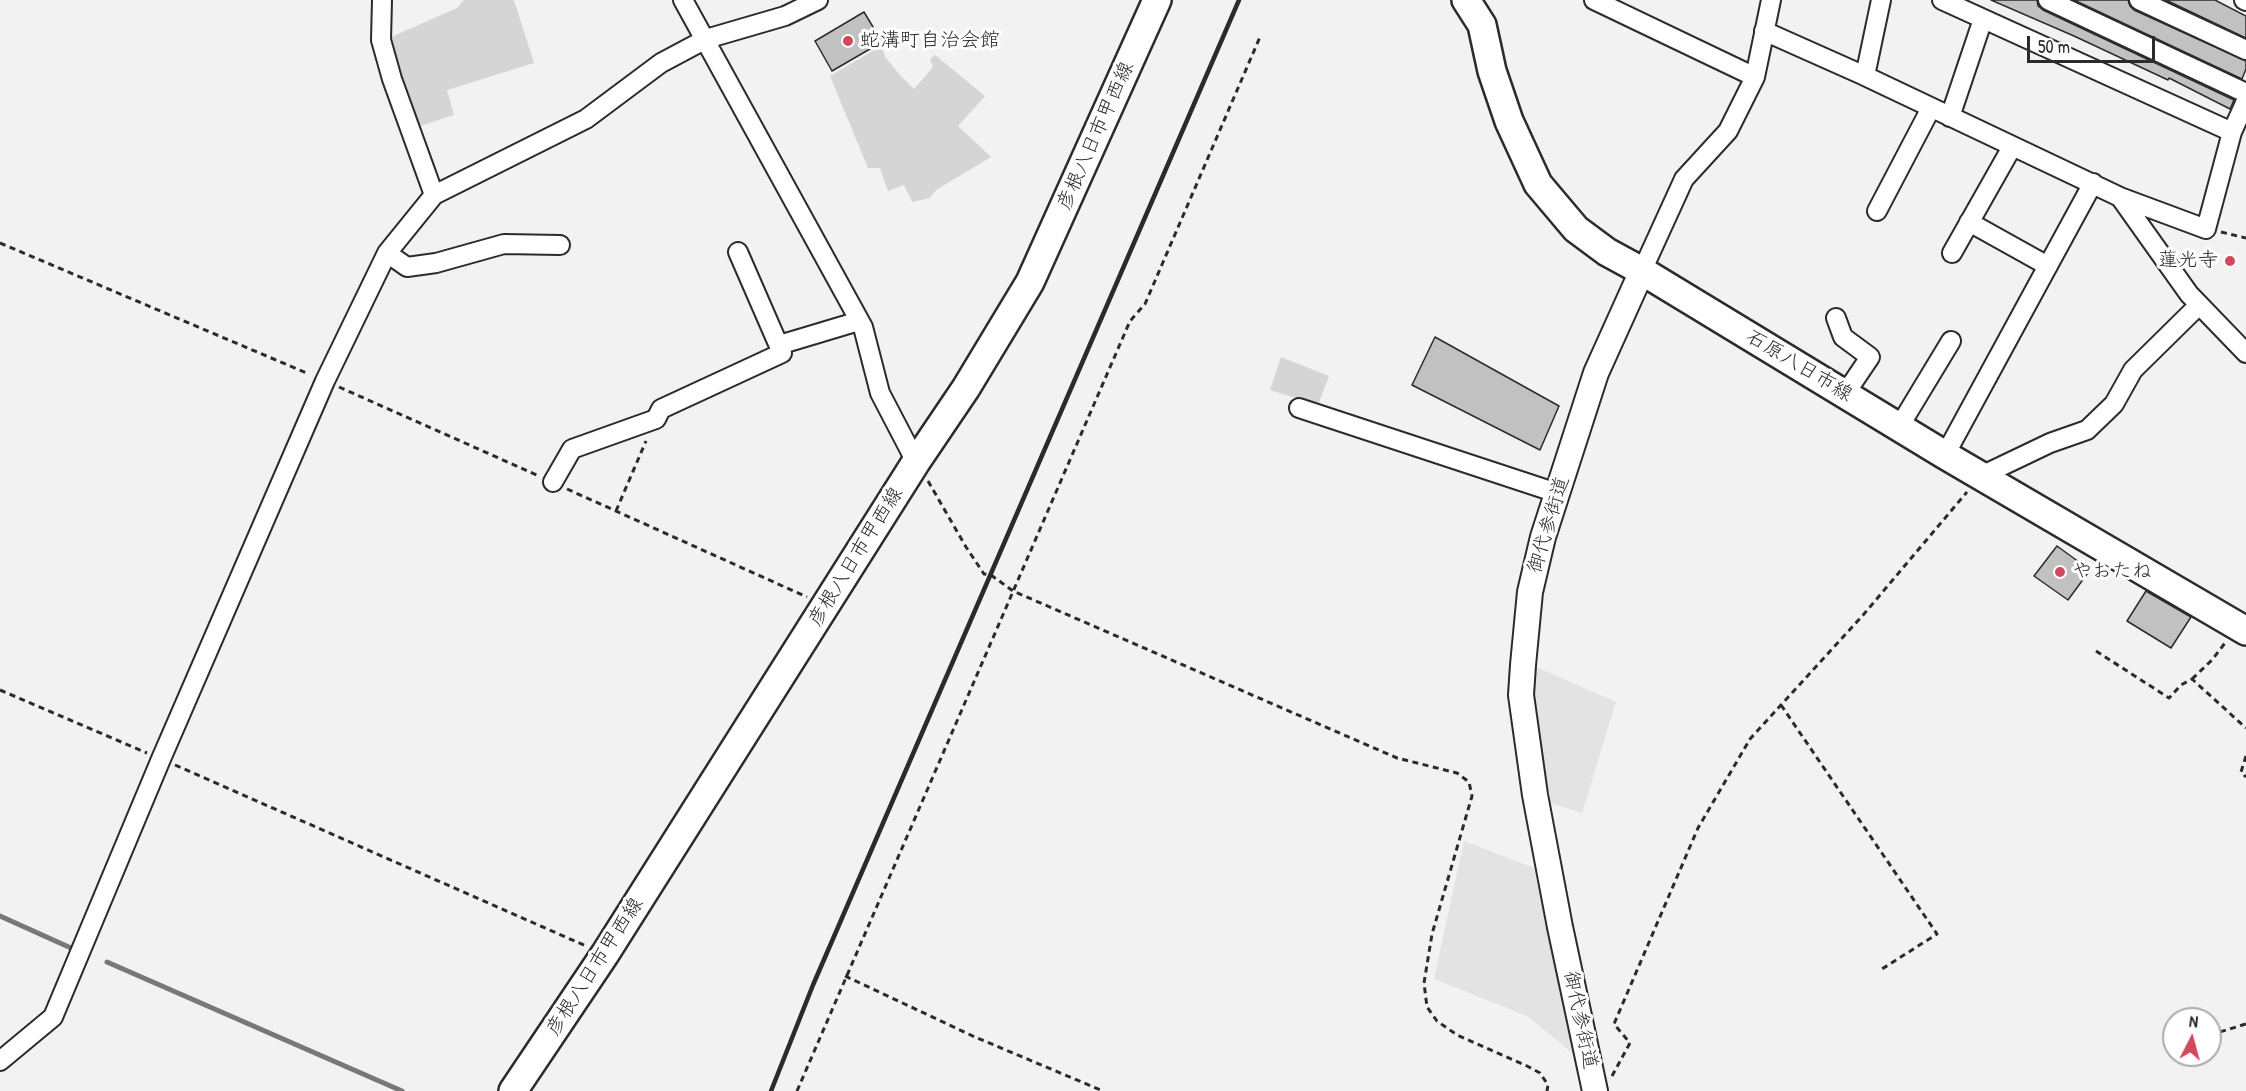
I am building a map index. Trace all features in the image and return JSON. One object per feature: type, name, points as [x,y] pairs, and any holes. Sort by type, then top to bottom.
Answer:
[{"type":"main road","name":"彦根八日市甲西線","points":[[513,1091],[605,954],[916,462],[966,388],[1030,282],[1157,0]]},
{"type":"main road","name":"石原八日市線","points":[[1466,0],[1482,25],[1492,71],[1509,121],[1538,184],[1576,229],[1607,252],[1899,427],[2242,628]]},
{"type":"street","points":[[382,0],[381,40],[392,79],[434,195]]},
{"type":"street","points":[[683,0],[863,327],[880,393],[916,462]]},
{"type":"street","points":[[0,1061],[52,1017],[325,381],[387,252],[434,195],[586,119],[661,63],[706,39],[785,16],[818,0]]},
{"type":"street","points":[[1594,0],[1755,77]]},
{"type":"street","name":"御代参街道","points":[[1602,1086],[1560,927],[1535,795],[1521,695],[1530,592],[1543,537],[1596,373],[1683,179],[1728,131],[1755,77],[1771,0]]},
{"type":"street","points":[[1865,76],[1881,0]]},
{"type":"street","points":[[1942,0],[2232,132]]},
{"type":"street","points":[[2048,0],[2246,93]]},
{"type":"street","points":[[2139,0],[2246,50]]},
{"type":"street","points":[[1950,117],[1983,19]]},
{"type":"street","points":[[1764,31],[1865,76],[2120,197],[2206,229],[2232,132],[2246,101]]},
{"type":"street","points":[[1877,211],[1931,108]]},
{"type":"street","points":[[1952,253],[2012,147]]},
{"type":"street","points":[[1946,455],[2093,183]]},
{"type":"street","points":[[2120,197],[2188,294],[2246,353]]},
{"type":"street","points":[[1969,222],[2048,266]]},
{"type":"street","points":[[387,252],[407,267],[436,263],[504,244],[560,245]]},
{"type":"street","points":[[553,483],[572,449],[656,418],[660,409],[782,353],[738,252]]},
{"type":"street","points":[[1981,476],[2050,443],[2087,430],[2114,404],[2133,370],[2199,305]]},
{"type":"street","points":[[1836,318],[1844,337],[1870,357],[1845,394]]},
{"type":"street","points":[[779,345],[859,321]]},
{"type":"street","points":[[1899,427],[1951,341]]},
{"type":"street","points":[[1299,408],[1557,493]]},
{"type":"path","points":[[797,1091],[1130,321],[1145,304],[1260,37]]},
{"type":"path","points":[[2206,229],[2246,238]]},
{"type":"path","points":[[0,243],[325,381],[825,605]]},
{"type":"path","points":[[616,511],[656,418]]},
{"type":"path","points":[[916,462],[984,574],[991,575],[1013,591],[1397,758],[1457,773],[1469,782],[1472,796],[1432,934],[1424,983],[1427,1007],[1437,1021],[1457,1035],[1540,1073],[1548,1085],[1547,1091]]},
{"type":"path","points":[[1602,1086],[1630,1043],[1614,1024],[1698,828],[1750,739],[1864,614],[1981,476]]},
{"type":"path","points":[[2096,651],[2142,683],[2169,698],[2212,660],[2242,628]]},
{"type":"path","points":[[2192,679],[2246,728]]},
{"type":"path","points":[[0,690],[605,954]]},
{"type":"path","points":[[1781,705],[1937,934],[1882,969]]},
{"type":"path","points":[[2246,756],[2241,772],[2246,777]]},
{"type":"path","points":[[845,976],[975,1037],[1103,1091]]},
{"type":"path","points":[[2222,1031],[2246,1024]]},
{"type":"shaded area","points":[[464,0],[514,0],[534,63],[447,90],[454,115],[417,127],[391,37],[457,8]]},
{"type":"shaded area","points":[[881,46],[886,58],[914,89],[933,67],[930,59],[935,55],[985,96],[958,126],[991,157],[936,190],[930,198],[912,202],[904,185],[888,191],[880,168],[868,168],[830,76]]},
{"type":"shaded area","points":[[1281,357],[1329,376],[1318,405],[1270,390]]},
{"type":"shaded area","points":[[1532,665],[1616,702],[1582,813],[1551,803],[1536,720]]},
{"type":"shaded area","points":[[1464,841],[1534,868],[1573,1054],[1529,1017],[1434,979]]},
{"type":"building","points":[[1991,0],[2037,0],[2038,6],[2043,10],[2234,100],[2230,109],[2169,78],[2168,80]]},
{"type":"building","points":[[2074,0],[2128,0],[2134,10],[2246,61],[2242,79]]},
{"type":"building","points":[[2166,0],[2215,0],[2246,16],[2246,38]]},
{"type":"building","name":"蛇溝町自治会館","points":[[864,12],[882,42],[832,71],[815,41]]},
{"type":"building","points":[[1435,337],[1559,406],[1540,450],[1412,385]]},
{"type":"building","points":[[2057,546],[2090,570],[2068,600],[2034,576]]},
{"type":"building","points":[[2146,591],[2191,617],[2171,648],[2127,621]]},
{"type":"waterway","points":[[0,916],[71,948]]},
{"type":"waterway","points":[[107,962],[402,1091]]},
{"type":"railway","points":[[771,1091],[813,985],[1239,0]]},
{"type":"place","name":"蛇溝町自治会館","points":[[848,41]]},
{"type":"place","name":"蓮光寺","points":[[2230,261]]},
{"type":"place","name":"やおたね","points":[[2060,572]]}]
